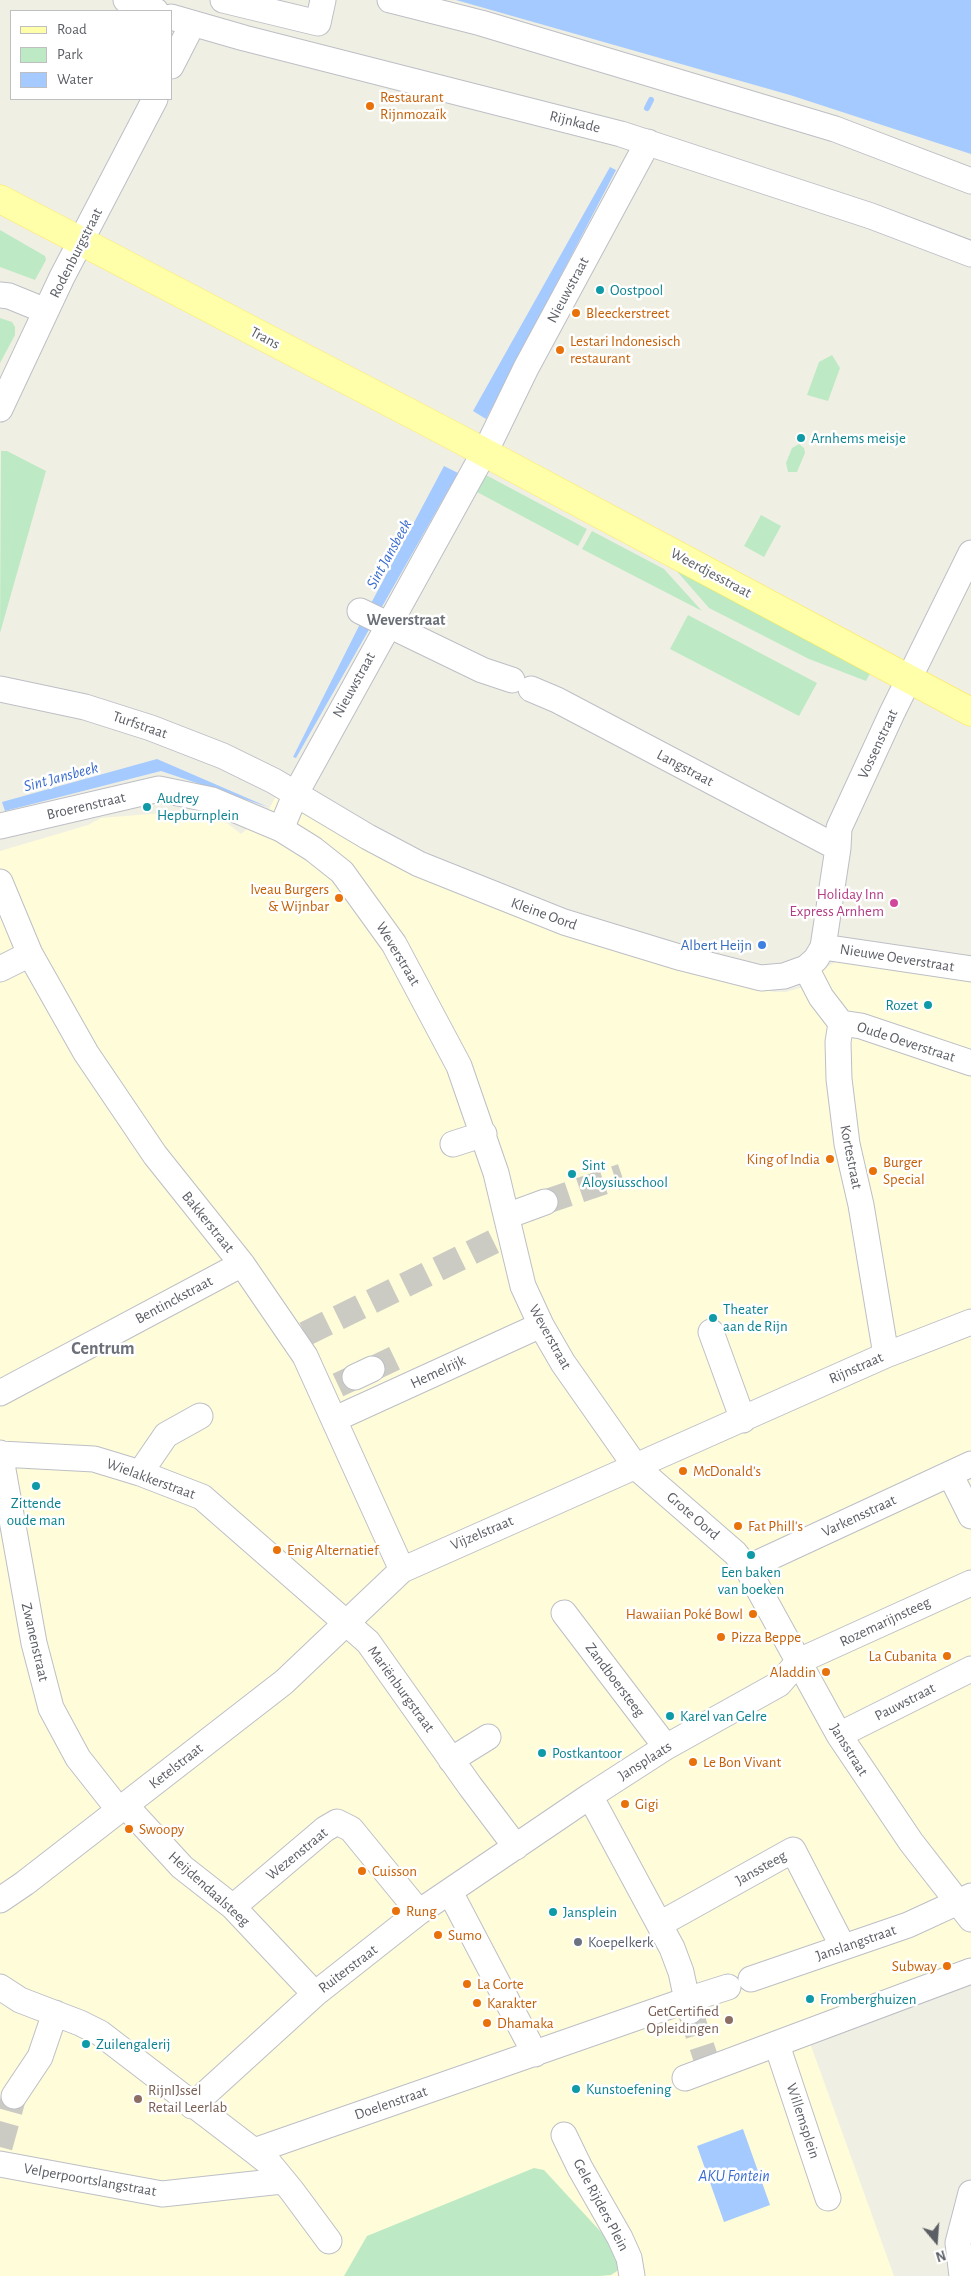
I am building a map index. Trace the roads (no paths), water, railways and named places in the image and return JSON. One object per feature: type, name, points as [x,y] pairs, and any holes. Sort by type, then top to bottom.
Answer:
[{"type":"main road","name":"Trans","points":[[0,199],[450,434]]},
{"type":"main road","name":"Weerdjesstraat","points":[[450,434],[971,712]]},
{"type":"street","points":[[126,0],[153,10]]},
{"type":"street","points":[[223,0],[318,23],[323,0]]},
{"type":"street","points":[[390,0],[480,23],[835,130],[971,181]]},
{"type":"street","points":[[172,62],[182,21]]},
{"type":"street","name":"Rijnkade","points":[[182,21],[648,142],[871,216],[971,254]]},
{"type":"street","name":"Rodenburgstraat","points":[[0,409],[46,311],[154,100]]},
{"type":"street","name":"Nieuwstraat","points":[[280,829],[372,617],[484,452],[526,368],[648,142]]},
{"type":"street","points":[[0,294],[46,311]]},
{"type":"street","name":"Vossenstraat","points":[[822,947],[838,848],[839,828],[892,713],[910,680],[971,553]]},
{"type":"street","name":"Langstraat","points":[[372,617],[482,670],[557,700],[838,848]]},
{"type":"street","name":"Turfstraat","points":[[0,689],[85,707],[151,728],[222,756],[274,781]]},
{"type":"street","name":"Kleine Oord","points":[[274,781],[368,837],[419,864],[564,922],[682,958],[761,978],[784,976],[806,968]]},
{"type":"street","name":"Broerenstraat","points":[[0,826],[159,788],[212,800],[257,820]]},
{"type":"street","name":"Weverstraat","points":[[257,820],[280,829],[313,849],[342,872],[394,944],[448,1042],[484,1134],[506,1229],[524,1286],[542,1325],[563,1364],[636,1467]]},
{"type":"street","name":"Bakkerstraat","points":[[0,882],[30,954],[86,1053],[155,1155],[300,1337],[305,1356],[347,1381],[335,1419],[402,1570]]},
{"type":"street","points":[[822,947],[816,959],[806,968],[821,997],[840,1023]]},
{"type":"street","name":"Nieuwe Oeverstraat","points":[[822,947],[971,969]]},
{"type":"street","points":[[0,969],[30,954]]},
{"type":"street","name":"Oude Oeverstraat","points":[[840,1023],[861,1026],[971,1063]]},
{"type":"street","name":"Kortestraat","points":[[840,1023],[838,1042],[839,1080],[847,1144],[861,1205],[886,1355]]},
{"type":"street","points":[[453,1144],[484,1134]]},
{"type":"street","points":[[506,1229],[545,1202]]},
{"type":"street","name":"Bentinckstraat","points":[[0,1393],[242,1264]]},
{"type":"street","name":"Rijnstraat","points":[[636,1467],[886,1355],[971,1322]]},
{"type":"street","name":"Hemelrijk","points":[[335,1419],[542,1325]]},
{"type":"street","points":[[711,1332],[743,1420]]},
{"type":"street","points":[[140,1473],[166,1435],[200,1416]]},
{"type":"street","name":"Wielakkerstraat","points":[[0,1454],[94,1459],[140,1473],[202,1498],[344,1623]]},
{"type":"street","name":"Zwanenstraat","points":[[0,1454],[34,1643],[51,1708],[78,1758],[122,1808]]},
{"type":"street","name":"Grote Oord","points":[[636,1467],[735,1553],[747,1568]]},
{"type":"street","name":"Vijzelstraat","points":[[344,1623],[402,1570],[636,1467]]},
{"type":"street","points":[[961,1469],[971,1516]]},
{"type":"street","name":"Varkensstraat","points":[[747,1568],[961,1469]]},
{"type":"street","name":"Jansstraat","points":[[747,1568],[839,1735],[911,1842],[967,1905]]},
{"type":"street","name":"Rozemarijnsteeg","points":[[799,1661],[971,1583]]},
{"type":"street","name":"Zandboersteeg","points":[[564,1613],[666,1746]]},
{"type":"street","name":"Ketelstraat","points":[[0,1900],[25,1883],[284,1682],[311,1658],[344,1623]]},
{"type":"street","name":"Mariënburgstraat","points":[[344,1623],[368,1642],[451,1760],[516,1847]]},
{"type":"street","name":"Jansplaats","points":[[590,1796],[666,1746],[779,1684],[799,1661]]},
{"type":"street","name":"Pauwstraat","points":[[839,1735],[971,1669]]},
{"type":"street","points":[[451,1760],[488,1737]]},
{"type":"street","points":[[516,1847],[590,1796],[672,1948],[681,1972],[688,2006]]},
{"type":"street","name":"Heijdendaalsteeg","points":[[122,1808],[182,1867],[233,1907],[314,1994]]},
{"type":"street","name":"Wezenstraat","points":[[233,1907],[325,1829],[337,1822],[351,1829],[419,1912]]},
{"type":"street","name":"Ruiterstraat","points":[[192,2106],[314,1994],[419,1912],[516,1847]]},
{"type":"street","name":"Janssteeg","points":[[660,1924],[793,1850],[843,1948]]},
{"type":"street","points":[[450,1892],[532,2055],[688,2006],[728,1987]]},
{"type":"street","name":"Janslangstraat","points":[[751,1979],[967,1905]]},
{"type":"street","points":[[685,2078],[711,2072],[777,2045],[971,1972]]},
{"type":"street","points":[[0,1987],[20,2000],[100,2033],[192,2106],[254,2151],[269,2164],[329,2241]]},
{"type":"street","points":[[14,2096],[40,2057],[55,2013]]},
{"type":"street","name":"Willemsplein","points":[[777,2045],[828,2198]]},
{"type":"street","name":"Doelenstraat","points":[[254,2151],[532,2055]]},
{"type":"street","name":"Gele Rijders Plein","points":[[564,2135],[580,2168],[620,2238],[629,2258],[632,2276]]},
{"type":"street","name":"Velperpoortslangstraat","points":[[0,2164],[162,2194],[282,2181]]},
{"type":"street","points":[[962,2276],[958,2242],[971,2193]]},
{"type":"water","points":[[456,0],[971,0],[971,154],[790,95]]},
{"type":"water","points":[[610,167],[616,170],[486,419],[473,411]]},
{"type":"water","points":[[444,466],[458,473],[296,758],[293,757],[360,624]]},
{"type":"water","points":[[157,759],[268,807],[161,771],[5,811],[2,802]]},
{"type":"water","name":"AKU Fontein","points":[[743,2129],[770,2205],[724,2222],[697,2146]]},
{"type":"waterway","name":"Sint Jansbeek","points":[[647,108],[651,100]]},
{"type":"tunnel","points":[[545,1202],[622,1176]]},
{"type":"tunnel","points":[[305,1334],[501,1238]]},
{"type":"tunnel","points":[[372,1369],[397,1357]]},
{"type":"tunnel","points":[[338,1385],[355,1377]]},
{"type":"tunnel","points":[[690,2011],[707,2062]]},
{"type":"tunnel","points":[[0,2147],[14,2096]]},
{"type":"place","name":"Restaurant Rijnmozaïk","points":[[370,106]]},
{"type":"place","name":"Oostpool","points":[[600,290]]},
{"type":"place","name":"Bleeckerstreet","points":[[576,313]]},
{"type":"place","name":"Lestari Indonesisch restaurant","points":[[560,350]]},
{"type":"place","name":"Arnhems meisje","points":[[801,438]]},
{"type":"place","name":"Audrey Hepburnplein","points":[[147,807]]},
{"type":"place","name":"Iveau Burgers & Wijnbar","points":[[339,898]]},
{"type":"place","name":"Holiday Inn Express Arnhem","points":[[894,903]]},
{"type":"place","name":"Albert Heijn","points":[[762,945]]},
{"type":"place","name":"Rozet","points":[[928,1005]]},
{"type":"place","name":"King of India","points":[[830,1159]]},
{"type":"place","name":"Burger Special","points":[[873,1171]]},
{"type":"place","name":"Sint Aloysiusschool","points":[[572,1174]]},
{"type":"place","name":"Theater aan de Rijn","points":[[713,1318]]},
{"type":"place","name":"McDonald's","points":[[683,1471]]},
{"type":"place","name":"Zittende oude man","points":[[36,1486]]},
{"type":"place","name":"Fat Phill's","points":[[738,1526]]},
{"type":"place","name":"Enig Alternatief","points":[[277,1550]]},
{"type":"place","name":"Een baken van boeken","points":[[751,1555]]},
{"type":"place","name":"Hawaiian Poké Bowl","points":[[753,1614]]},
{"type":"place","name":"Pizza Beppe","points":[[721,1637]]},
{"type":"place","name":"La Cubanita","points":[[947,1656]]},
{"type":"place","name":"Aladdin","points":[[826,1672]]},
{"type":"place","name":"Karel van Gelre","points":[[670,1716]]},
{"type":"place","name":"Postkantoor","points":[[542,1753]]},
{"type":"place","name":"Le Bon Vivant","points":[[693,1762]]},
{"type":"place","name":"Gigi","points":[[625,1804]]},
{"type":"place","name":"Swoopy","points":[[129,1829]]},
{"type":"place","name":"Cuisson","points":[[362,1871]]},
{"type":"place","name":"Rung","points":[[396,1911]]},
{"type":"place","name":"Jansplein","points":[[553,1912]]},
{"type":"place","name":"Sumo","points":[[438,1935]]},
{"type":"place","name":"Koepelkerk","points":[[578,1942]]},
{"type":"place","name":"Subway","points":[[947,1966]]},
{"type":"place","name":"La Corte","points":[[467,1984]]},
{"type":"place","name":"Fromberghuizen","points":[[810,1999]]},
{"type":"place","name":"Karakter","points":[[477,2003]]},
{"type":"place","name":"GetCertified Opleidingen","points":[[729,2020]]},
{"type":"place","name":"Dhamaka","points":[[487,2023]]},
{"type":"place","name":"Zuilengalerij","points":[[86,2044]]},
{"type":"place","name":"Kunstoefening","points":[[576,2089]]},
{"type":"place","name":"RijnIJssel Retail Leerlab","points":[[138,2099]]},
{"type":"district","name":"Weverstraat","points":[[406,620]]},
{"type":"district","name":"Centrum","points":[[103,1349]]}]
